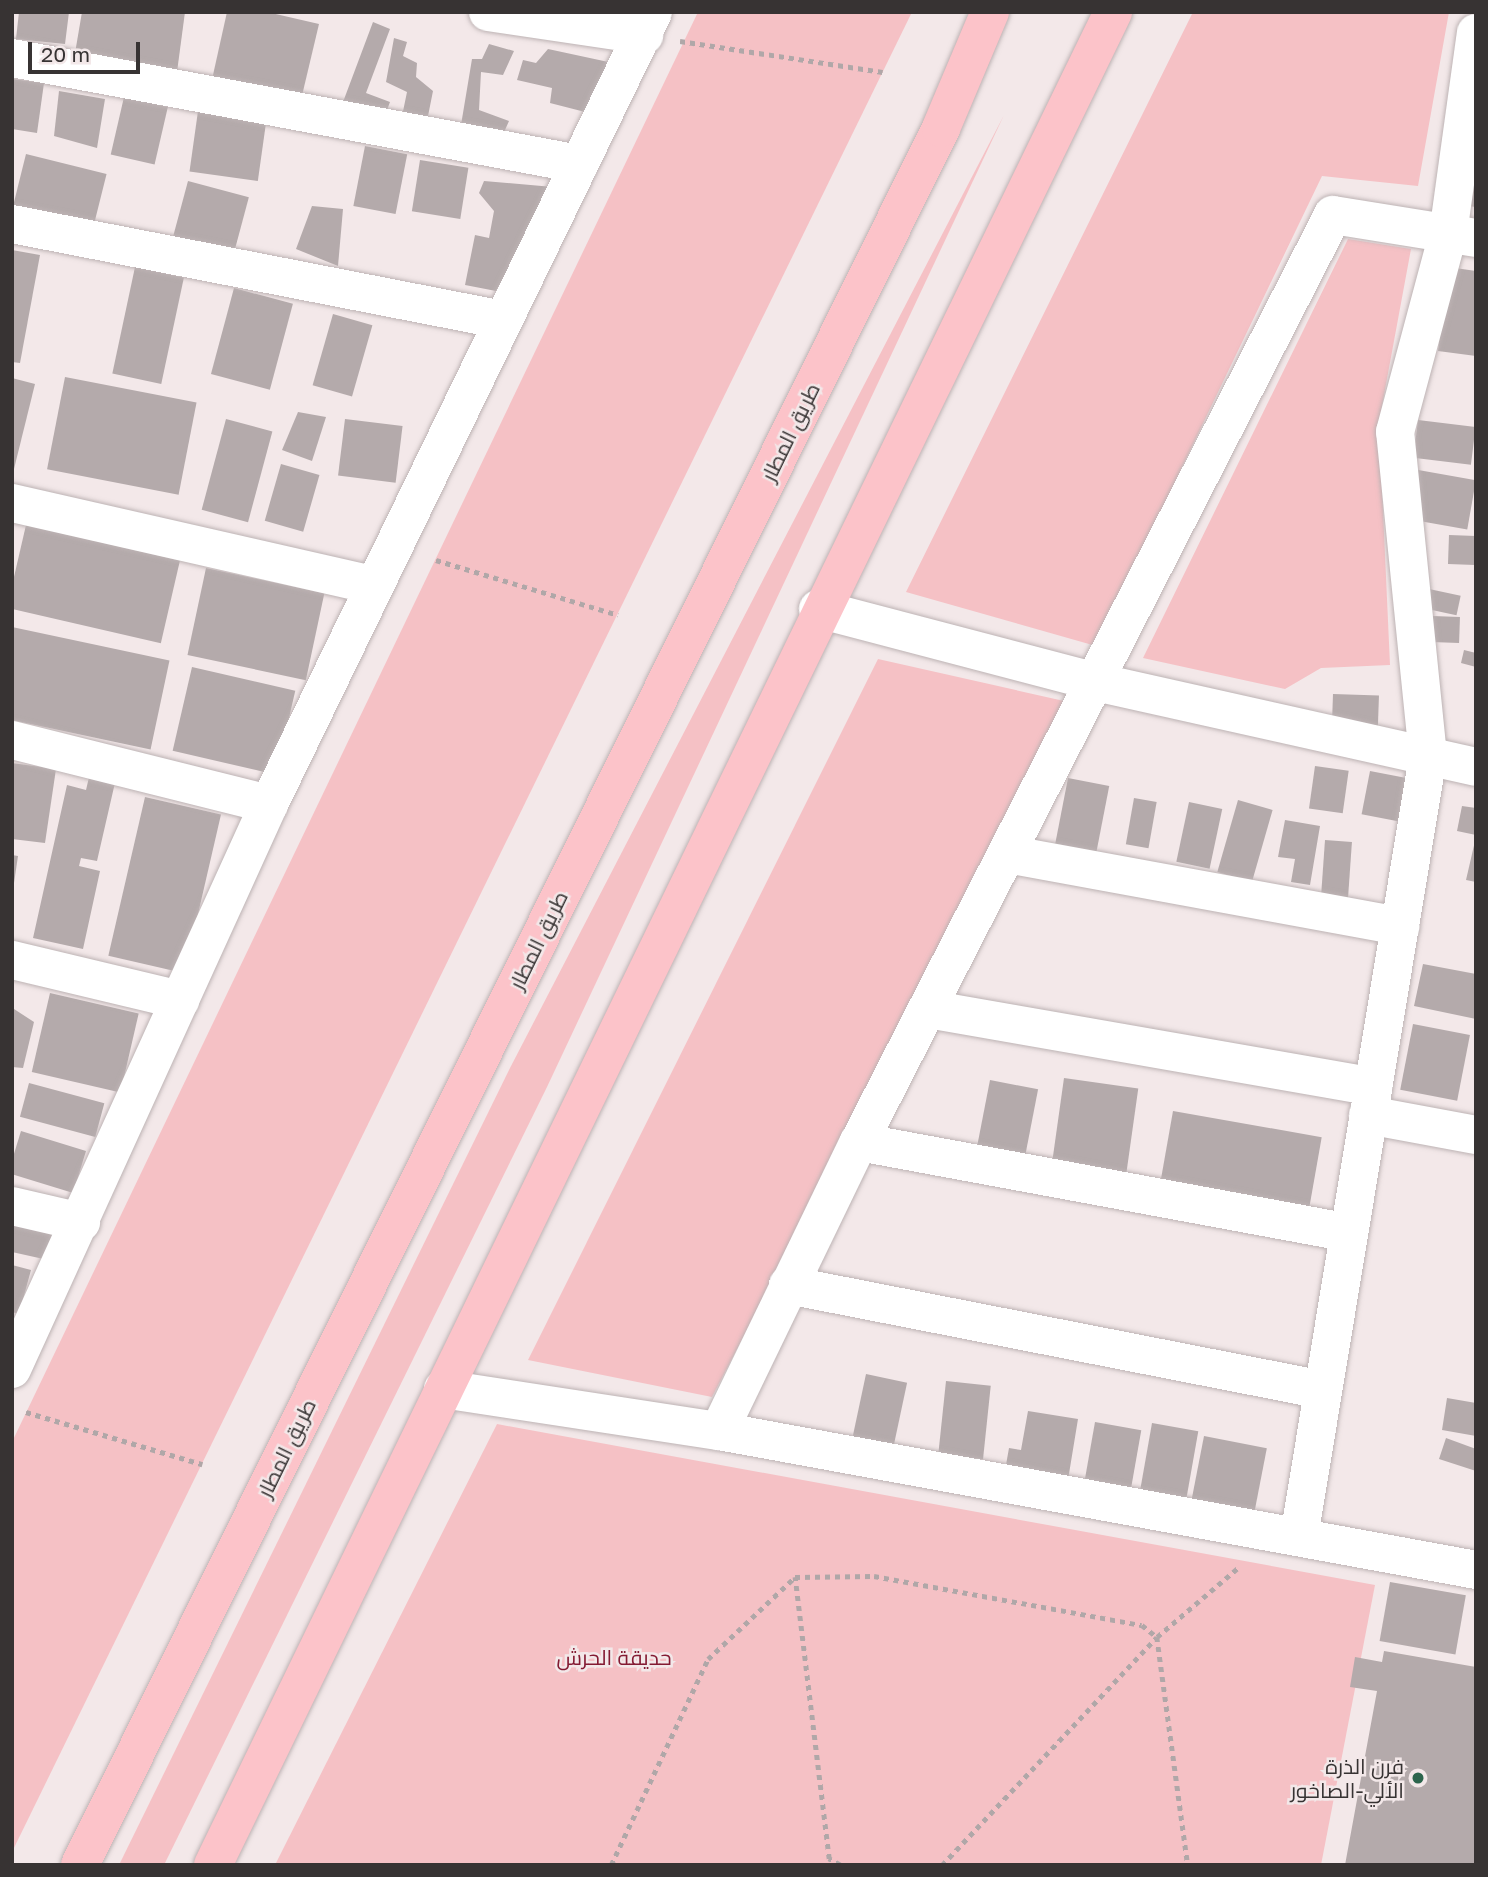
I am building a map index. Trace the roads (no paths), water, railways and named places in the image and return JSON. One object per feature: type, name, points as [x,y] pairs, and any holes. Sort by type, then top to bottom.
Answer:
[{"type":"main road","name":"طريق المطار","points":[[80,1865],[941,128],[990,12]]},
{"type":"main road","points":[[941,128],[1004,12]]},
{"type":"main road","points":[[1029,182],[1100,12]]},
{"type":"main road","points":[[214,1865],[818,609],[1112,12]]},
{"type":"street","points":[[12,1369],[269,804],[648,24],[488,12]]},
{"type":"street","points":[[1288,1535],[1323,1390],[1428,756],[1395,432],[1462,236],[1476,33]]},
{"type":"street","points":[[12,58],[579,164]]},
{"type":"street","points":[[719,1431],[859,1142],[1333,215],[1462,236]]},
{"type":"street","points":[[12,224],[503,320]]},
{"type":"street","points":[[12,503],[374,585]]},
{"type":"street","points":[[818,609],[1096,682],[1476,767]]},
{"type":"street","points":[[12,740],[269,804]]},
{"type":"street","points":[[1007,854],[1400,926]]},
{"type":"street","points":[[12,960],[180,1000]]},
{"type":"street","points":[[928,1009],[1370,1101],[1476,1135]]},
{"type":"street","points":[[859,1142],[1349,1233]]},
{"type":"street","points":[[12,1206],[80,1222]]},
{"type":"street","points":[[788,1285],[1323,1390]]},
{"type":"street","points":[[443,1389],[719,1431],[1476,1570]]},
{"type":"place","name":"فرن الذرة الألي-الصاخور","points":[[1418,1778]]},
{"type":"park label","name":"حديقة الحرش","points":[[614,1657]]}]
